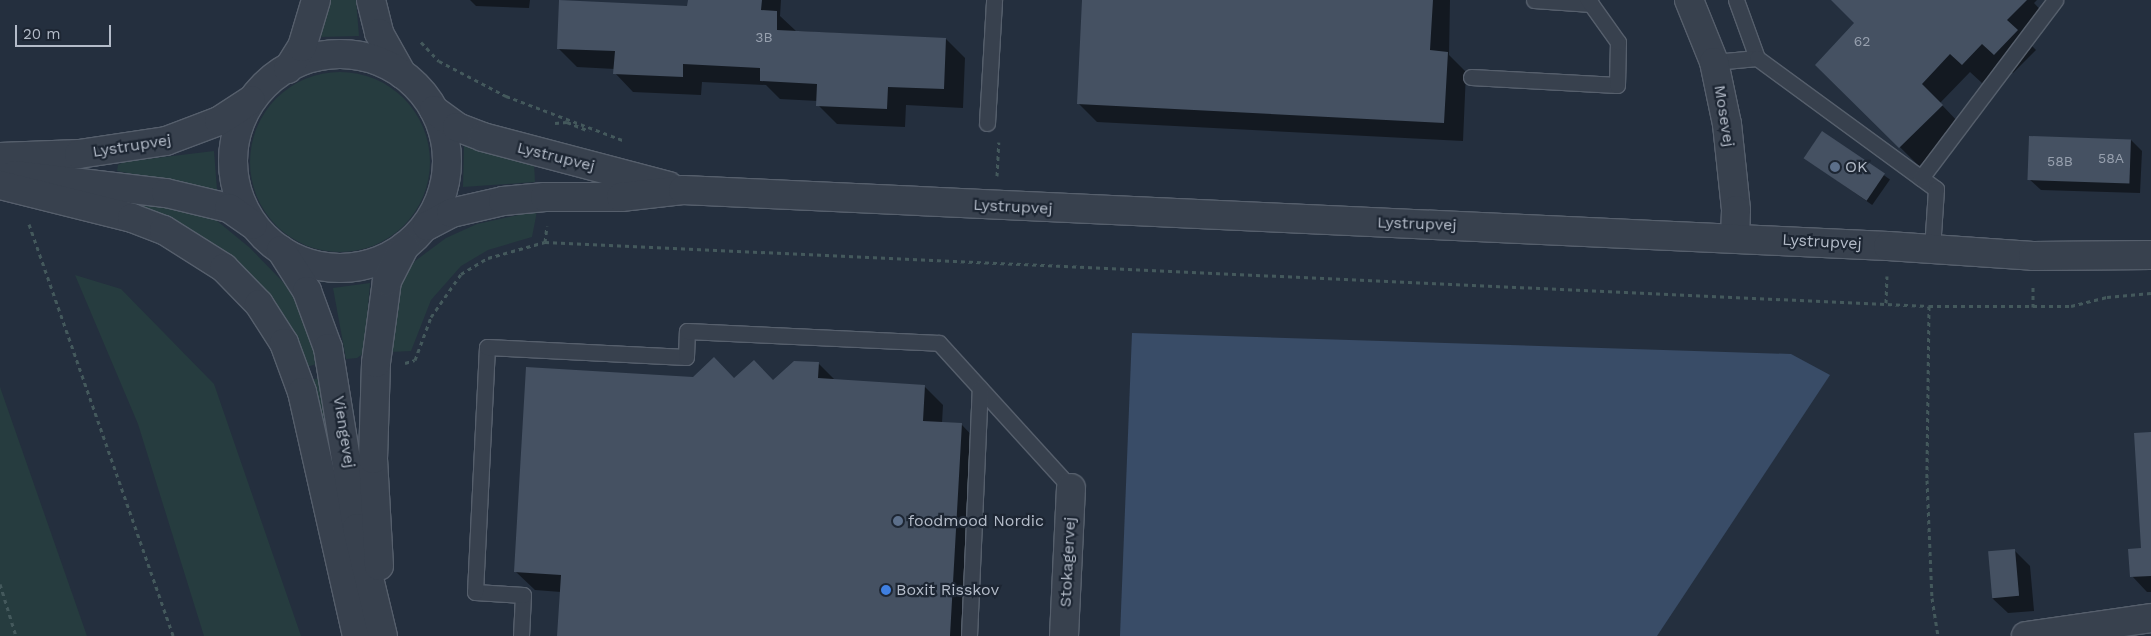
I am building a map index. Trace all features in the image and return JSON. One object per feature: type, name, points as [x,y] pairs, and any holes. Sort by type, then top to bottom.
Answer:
[{"type":"street","points":[[288,69],[302,47],[316,0]]},
{"type":"street","points":[[371,0],[380,32],[402,74]]},
{"type":"street","name":"Mosevej","points":[[1688,0],[1714,62],[1727,124],[1736,210],[1735,238]]},
{"type":"street","points":[[280,249],[299,260],[339,267],[369,264],[405,246],[427,226],[441,202],[447,167],[446,144],[434,110],[423,94],[402,74],[380,63],[348,55],[320,57],[288,69]]},
{"type":"street","name":"Lystrupvej","points":[[0,157],[80,154],[166,142],[219,121],[254,97],[288,69]]},
{"type":"street","points":[[254,97],[242,116],[234,155],[237,191],[255,227]]},
{"type":"street","name":"Lystrupvej","points":[[434,110],[457,127],[492,140],[684,190]]},
{"type":"street","name":"Lystrupvej","points":[[0,174],[106,184],[166,193],[229,208],[280,249]]},
{"type":"street","points":[[0,185],[113,213],[164,230],[224,268],[258,304],[284,343],[302,392],[374,632]]},
{"type":"street","name":"Lystrupvej","points":[[427,226],[451,213],[503,201],[545,197],[621,197],[684,190],[996,206],[1735,238],[2034,256],[2151,255]]},
{"type":"street","name":"Viengevej","points":[[374,632],[373,460],[376,363],[387,281],[405,246]]},
{"type":"street","name":"Viengevej","points":[[280,249],[307,291],[328,348],[374,632]]},
{"type":"street","name":"Stokagervej","points":[[1064,636],[1072,488]]},
{"type":"street","points":[[2026,636],[2151,618]]},
{"type":"lane","points":[[987,123],[994,0]]},
{"type":"lane","points":[[1472,77],[1617,85],[1618,42],[1589,2],[1534,0]]},
{"type":"lane","points":[[1736,0],[1757,58],[1936,189],[1932,249]]},
{"type":"lane","points":[[1921,178],[2054,0]]},
{"type":"lane","points":[[1714,62],[1757,58]]},
{"type":"lane","points":[[520,636],[523,595],[475,592],[487,347],[686,357],[687,331],[939,343],[1072,488]]},
{"type":"lane","points":[[969,636],[980,388]]},
{"type":"path","points":[[417,36],[439,61],[506,96],[544,112],[569,118],[628,143]]},
{"type":"path","points":[[544,112],[550,122]]},
{"type":"path","points":[[987,123],[1000,138],[996,206]]},
{"type":"path","points":[[36,222],[28,221],[173,636]]},
{"type":"path","points":[[376,363],[415,360],[440,300],[468,270],[506,251],[545,242],[1929,306],[2071,306],[2107,297],[2151,293]]},
{"type":"path","points":[[1929,306],[1927,480],[1932,598],[1938,636]]},
{"type":"path","points":[[0,584],[16,636]]},
{"type":"green space","points":[[327,0],[356,0],[359,36],[319,37]]},
{"type":"green space","points":[[331,72],[349,72],[374,79],[390,87],[404,98],[415,112],[423,128],[430,153],[430,171],[423,196],[415,212],[404,226],[390,237],[366,248],[349,252],[331,252],[314,248],[290,237],[270,219],[254,188],[250,171],[250,153],[254,136],[265,112],[283,92],[314,76]]},
{"type":"green space","points":[[464,144],[534,163],[535,182],[463,187]]},
{"type":"green space","points":[[214,151],[217,190],[117,171],[118,165],[123,162]]},
{"type":"green space","points":[[86,196],[137,199],[206,214],[216,220],[250,248],[283,282],[300,307],[319,363],[307,367],[272,308]]},
{"type":"green space","points":[[537,211],[532,237],[488,250],[461,266],[431,300],[411,351],[390,352],[400,284],[415,261],[446,238],[477,224]]},
{"type":"green space","points":[[75,275],[121,289],[214,384],[301,636],[204,636],[138,424]]},
{"type":"green space","points":[[370,283],[364,353],[357,358],[346,359],[333,288]]},
{"type":"green space","points":[[323,377],[345,516],[308,381]]},
{"type":"green space","points":[[0,387],[87,636],[0,636]]},
{"type":"water","points":[[1132,333],[1791,354],[1830,375],[1657,636],[1120,636]]},
{"type":"building","points":[[559,0],[687,6],[688,0],[762,0],[761,10],[777,11],[777,30],[946,38],[944,89],[888,87],[887,109],[816,106],[817,84],[760,81],[760,68],[683,64],[683,77],[613,74],[615,51],[557,49]]},
{"type":"building","points":[[1082,0],[1433,0],[1430,50],[1448,52],[1444,123],[1077,104]]},
{"type":"building","points":[[1831,0],[2027,0],[2007,20],[2018,30],[1994,55],[1982,44],[1962,65],[1950,54],[1922,84],[1943,105],[1899,148],[1815,65],[1854,23]]},
{"type":"building","points":[[1822,131],[1885,173],[1867,201],[1804,158]]},
{"type":"building","points":[[2029,136],[2131,140],[2129,184],[2027,180]]},
{"type":"building","points":[[714,357],[734,378],[754,360],[773,380],[794,361],[819,362],[818,378],[925,385],[923,421],[962,423],[950,636],[557,636],[561,575],[514,572],[526,367],[693,377]]},
{"type":"building","points":[[2151,432],[2151,576],[2130,577],[2128,549],[2141,548],[2134,433]]},
{"type":"building","points":[[2015,549],[2019,596],[1992,598],[1988,551]]},
{"type":"place","name":"OK","points":[[1835,167]]},
{"type":"place","name":"foodmood Nordic","points":[[898,521]]},
{"type":"place","name":"Boxit Risskov","points":[[886,590]]}]
